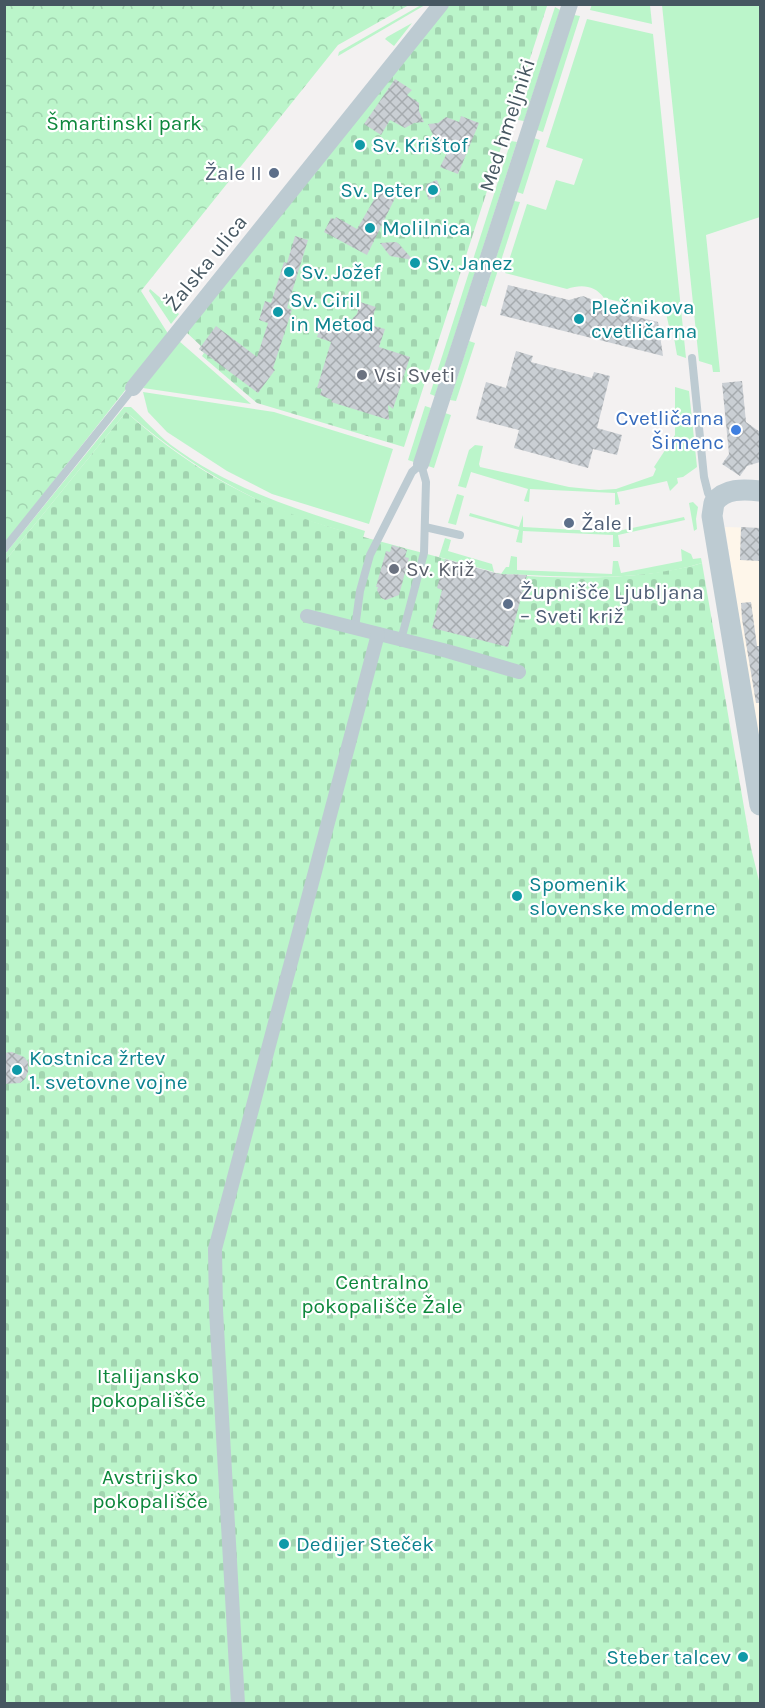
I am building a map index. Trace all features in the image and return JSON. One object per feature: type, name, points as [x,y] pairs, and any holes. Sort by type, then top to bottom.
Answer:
[{"type":"street","name":"Žalska ulica","points":[[133,388],[441,4]]},
{"type":"street","name":"Med hmeljniki","points":[[421,464],[570,4]]},
{"type":"street","points":[[760,491],[732,491],[720,496],[714,503],[712,524],[760,805]]},
{"type":"street","points":[[308,616],[519,672]]},
{"type":"street","points":[[238,1704],[216,1310],[215,1249],[378,633]]},
{"type":"lane","points":[[692,358],[704,477],[708,493],[714,503]]},
{"type":"lane","name":"Žalska ulica","points":[[4,549],[133,388]]},
{"type":"lane","name":"Med hmeljniki","points":[[355,628],[360,591],[370,555],[412,472],[421,464],[426,482],[424,553],[401,640]]},
{"type":"lane","points":[[425,527],[460,535]]},
{"type":"shaded area","points":[[725,527],[760,528],[760,743],[744,650]]},
{"type":"green space","points":[[543,4],[547,6],[404,447],[257,403],[202,356],[204,353],[199,349],[201,346],[186,332],[449,5]]},
{"type":"green space","points":[[592,4],[650,5],[652,24],[590,10]]},
{"type":"green space","name":"Šmartinski park","points":[[5,5],[409,5],[338,45],[141,291],[167,332],[167,337],[5,543]]},
{"type":"green space","points":[[421,5],[425,5],[338,56],[339,52]]},
{"type":"green space","points":[[662,5],[760,5],[760,217],[706,235],[720,372],[713,372],[712,365],[699,361]]},
{"type":"green space","points":[[555,7],[560,10],[524,121],[518,120]]},
{"type":"green space","points":[[574,15],[580,16],[543,132],[537,130]]},
{"type":"green space","points":[[587,19],[653,34],[686,358],[677,355],[673,332],[670,331],[666,313],[604,298],[592,288],[577,286],[567,289],[505,273],[527,204],[546,210],[556,180],[574,185],[583,159],[546,147]]},
{"type":"green space","points":[[412,23],[394,46],[385,39],[387,37]]},
{"type":"green space","points":[[534,138],[540,140],[523,194],[517,192]]},
{"type":"green space","points":[[511,141],[517,142],[435,396],[430,394]]},
{"type":"green space","points":[[514,201],[520,202],[486,307],[481,305]]},
{"type":"green space","points":[[150,289],[179,314],[171,324],[149,291]]},
{"type":"green space","points":[[179,341],[251,404],[143,388]]},
{"type":"green space","points":[[469,341],[475,343],[456,401],[450,400]]},
{"type":"green space","points":[[675,387],[689,391],[697,467],[683,477],[677,478],[678,483],[670,491],[667,481],[617,492],[620,504],[615,505],[615,493],[530,489],[529,502],[524,501],[528,489],[471,472],[466,488],[458,486],[469,450],[475,445],[483,446],[480,467],[569,487],[616,489],[653,476],[656,469],[654,467],[675,435]]},
{"type":"green space","points":[[143,392],[274,412],[393,449],[369,524],[272,494],[227,471],[167,432],[148,412]]},
{"type":"green space","points":[[425,406],[431,408],[414,462],[408,460]]},
{"type":"green space","points":[[124,407],[131,407],[171,445],[216,474],[289,506],[365,531],[363,538],[290,514],[259,501],[219,479],[181,454],[126,412],[5,561],[5,554]]},
{"type":"green space","name":"Centralno pokopališče Žale","points":[[126,412],[196,466],[264,503],[333,528],[483,570],[525,576],[576,578],[656,573],[702,563],[751,848],[760,885],[760,1703],[5,1704],[5,561]]},
{"type":"green space","points":[[445,413],[451,415],[434,468],[428,466]]},
{"type":"green space","points":[[457,494],[464,496],[456,525],[448,523]]},
{"type":"green space","points":[[693,502],[698,507],[697,529],[694,531],[689,503]]},
{"type":"green space","points":[[470,513],[519,527],[523,515],[523,527],[613,532],[615,519],[618,531],[684,517],[685,520],[618,535],[620,547],[613,547],[613,535],[523,531],[522,543],[516,542],[519,530],[469,516]]},
{"type":"green space","points":[[445,538],[451,540],[448,551],[492,564],[494,572],[439,557]]},
{"type":"green space","points":[[681,549],[691,554],[693,559],[701,558],[702,563],[628,576],[577,577],[501,574],[506,567],[509,567],[511,556],[517,557],[517,570],[612,574],[613,561],[618,561],[621,573],[682,561]]},
{"type":"building","points":[[395,79],[412,90],[407,95],[419,103],[419,111],[424,122],[414,123],[405,128],[390,120],[381,135],[364,124]]},
{"type":"building","points":[[461,116],[479,123],[458,174],[440,167],[448,151],[432,143],[433,135],[428,124],[438,123],[446,117],[459,122]]},
{"type":"building","name":"Sv. Peter","points":[[437,180],[441,190],[439,195],[429,200],[425,190],[427,184]]},
{"type":"building","name":"Molilnica","points":[[383,184],[398,192],[367,255],[324,232],[331,218],[336,217],[357,229]]},
{"type":"building","points":[[295,236],[308,240],[287,308],[292,310],[273,368],[275,370],[258,393],[199,349],[216,326],[257,357],[268,323],[259,320],[265,301],[271,303]]},
{"type":"building","points":[[396,242],[413,260],[390,256],[380,243]]},
{"type":"building","name":"Plečnikova cvetličarna","points":[[508,285],[569,300],[583,296],[593,300],[598,307],[658,322],[663,356],[500,315]]},
{"type":"building","name":"Vsi Sveti","points":[[360,302],[376,307],[370,325],[385,329],[379,347],[410,357],[393,409],[388,405],[389,420],[331,402],[332,400],[320,395],[322,389],[317,388],[331,342],[317,337],[322,322],[333,326],[347,324],[357,314]]},
{"type":"building","points":[[516,351],[533,356],[531,362],[592,378],[594,372],[610,376],[597,428],[622,435],[617,455],[593,449],[588,468],[514,448],[519,430],[476,419],[486,382],[506,388]]},
{"type":"building","name":"Cvetličarna Šimenc","points":[[742,381],[746,422],[760,432],[760,462],[747,466],[740,476],[722,464],[729,454],[722,383]]},
{"type":"building","points":[[741,527],[760,528],[760,561],[740,560]]},
{"type":"building","name":"Sv. Križ","points":[[392,545],[407,550],[405,557],[409,558],[399,595],[386,600],[381,598],[378,587],[376,587],[386,551],[390,552]]},
{"type":"building","points":[[445,559],[499,574],[527,575],[508,647],[432,628],[442,590],[437,588]]},
{"type":"building","points":[[751,602],[757,646],[760,646],[760,703],[756,703],[742,619],[741,603]]},
{"type":"building","name":"Kostnica žrtev 1. svetovne vojne","points":[[12,1052],[24,1057],[28,1062],[28,1072],[20,1083],[4,1084],[4,1053]]},
{"type":"place","name":"Sv. Krištof","points":[[360,145]]},
{"type":"place","name":"Žale II","points":[[274,173]]},
{"type":"place","name":"Sv. Peter","points":[[433,190]]},
{"type":"place","name":"Molilnica","points":[[370,228]]},
{"type":"place","name":"Sv. Janez","points":[[415,263]]},
{"type":"place","name":"Sv. Jožef","points":[[289,272]]},
{"type":"place","name":"Sv. Ciril in Metod","points":[[278,312]]},
{"type":"place","name":"Plečnikova cvetličarna","points":[[579,319]]},
{"type":"place","name":"Vsi Sveti","points":[[362,375]]},
{"type":"place","name":"Cvetličarna Šimenc","points":[[736,430]]},
{"type":"place","name":"Žale I","points":[[569,523]]},
{"type":"place","name":"Sv. Križ","points":[[394,569]]},
{"type":"place","name":"Župnišče Ljubljana – Sveti križ","points":[[508,604]]},
{"type":"place","name":"Spomenik slovenske moderne","points":[[517,896]]},
{"type":"place","name":"Kostnica žrtev 1. svetovne vojne","points":[[17,1070]]},
{"type":"place","name":"Dedijer Steček","points":[[284,1544]]},
{"type":"place","name":"Steber talcev","points":[[743,1657]]},
{"type":"park label","name":"Italijansko pokopališče","points":[[148,1388]]},
{"type":"park label","name":"Avstrijsko pokopališče","points":[[150,1489]]}]
